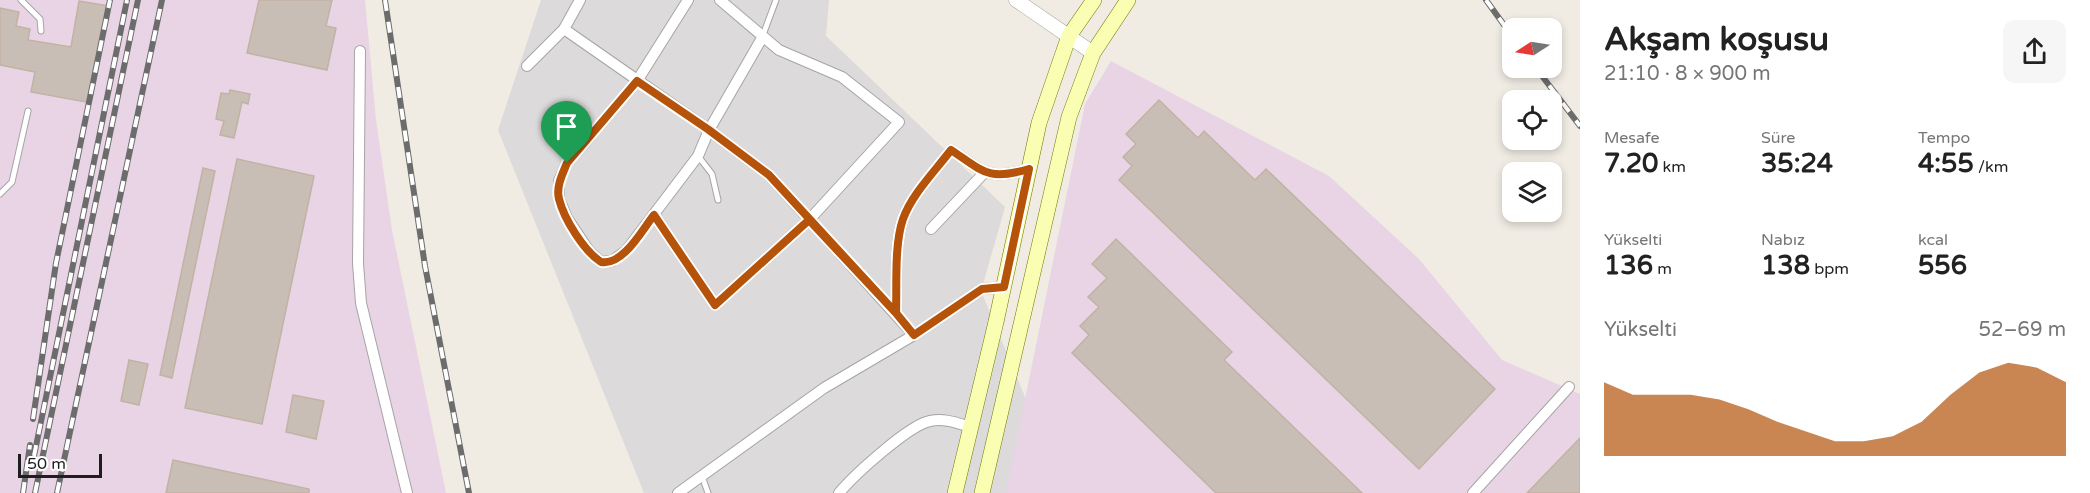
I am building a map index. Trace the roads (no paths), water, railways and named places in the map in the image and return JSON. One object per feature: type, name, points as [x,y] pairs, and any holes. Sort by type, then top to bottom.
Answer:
[{"type":"main road","points":[[955,493],[1004,287],[1039,123],[1069,36],[1094,0]]},
{"type":"main road","points":[[982,493],[1069,117],[1093,53],[1128,0]]},
{"type":"street","points":[[527,66],[564,29],[580,0]]},
{"type":"street","points":[[688,0],[637,81],[567,163],[559,181],[559,199],[567,218],[589,251],[605,263],[626,251],[698,156],[709,130],[762,38]]},
{"type":"street","points":[[654,215],[715,305],[809,220],[899,122],[842,77],[779,50],[762,38],[720,0]]},
{"type":"street","points":[[1016,0],[1093,53]]},
{"type":"street","points":[[564,29],[709,130],[769,175],[914,335]]},
{"type":"street","points":[[360,51],[358,263],[361,303],[407,493]]},
{"type":"street","points":[[896,313],[897,263],[902,221],[911,202],[951,150],[984,173],[1012,174],[1029,169]]},
{"type":"street","points":[[932,229],[984,173]]},
{"type":"street","points":[[678,493],[824,387],[914,335],[982,289],[1004,287]]},
{"type":"street","points":[[1473,493],[1569,387]]},
{"type":"street","points":[[839,493],[851,480],[915,427],[939,420],[971,427]]},
{"type":"lane","points":[[21,0],[40,19],[41,31]]},
{"type":"lane","points":[[762,38],[776,0]]},
{"type":"lane","points":[[0,194],[12,182],[28,111]]},
{"type":"lane","points":[[698,156],[712,174],[718,200]]},
{"type":"lane","points":[[702,476],[708,493]]},
{"type":"railway","points":[[33,419],[56,263],[110,0]]},
{"type":"railway","points":[[34,456],[127,0]]},
{"type":"railway","points":[[35,493],[138,0]]},
{"type":"railway","points":[[57,493],[162,0]]},
{"type":"railway","points":[[385,0],[425,266],[469,493]]},
{"type":"railway","points":[[1486,0],[1502,22]]},
{"type":"railway","points":[[1544,78],[1580,126]]},
{"type":"railway","points":[[23,493],[30,445]]}]
